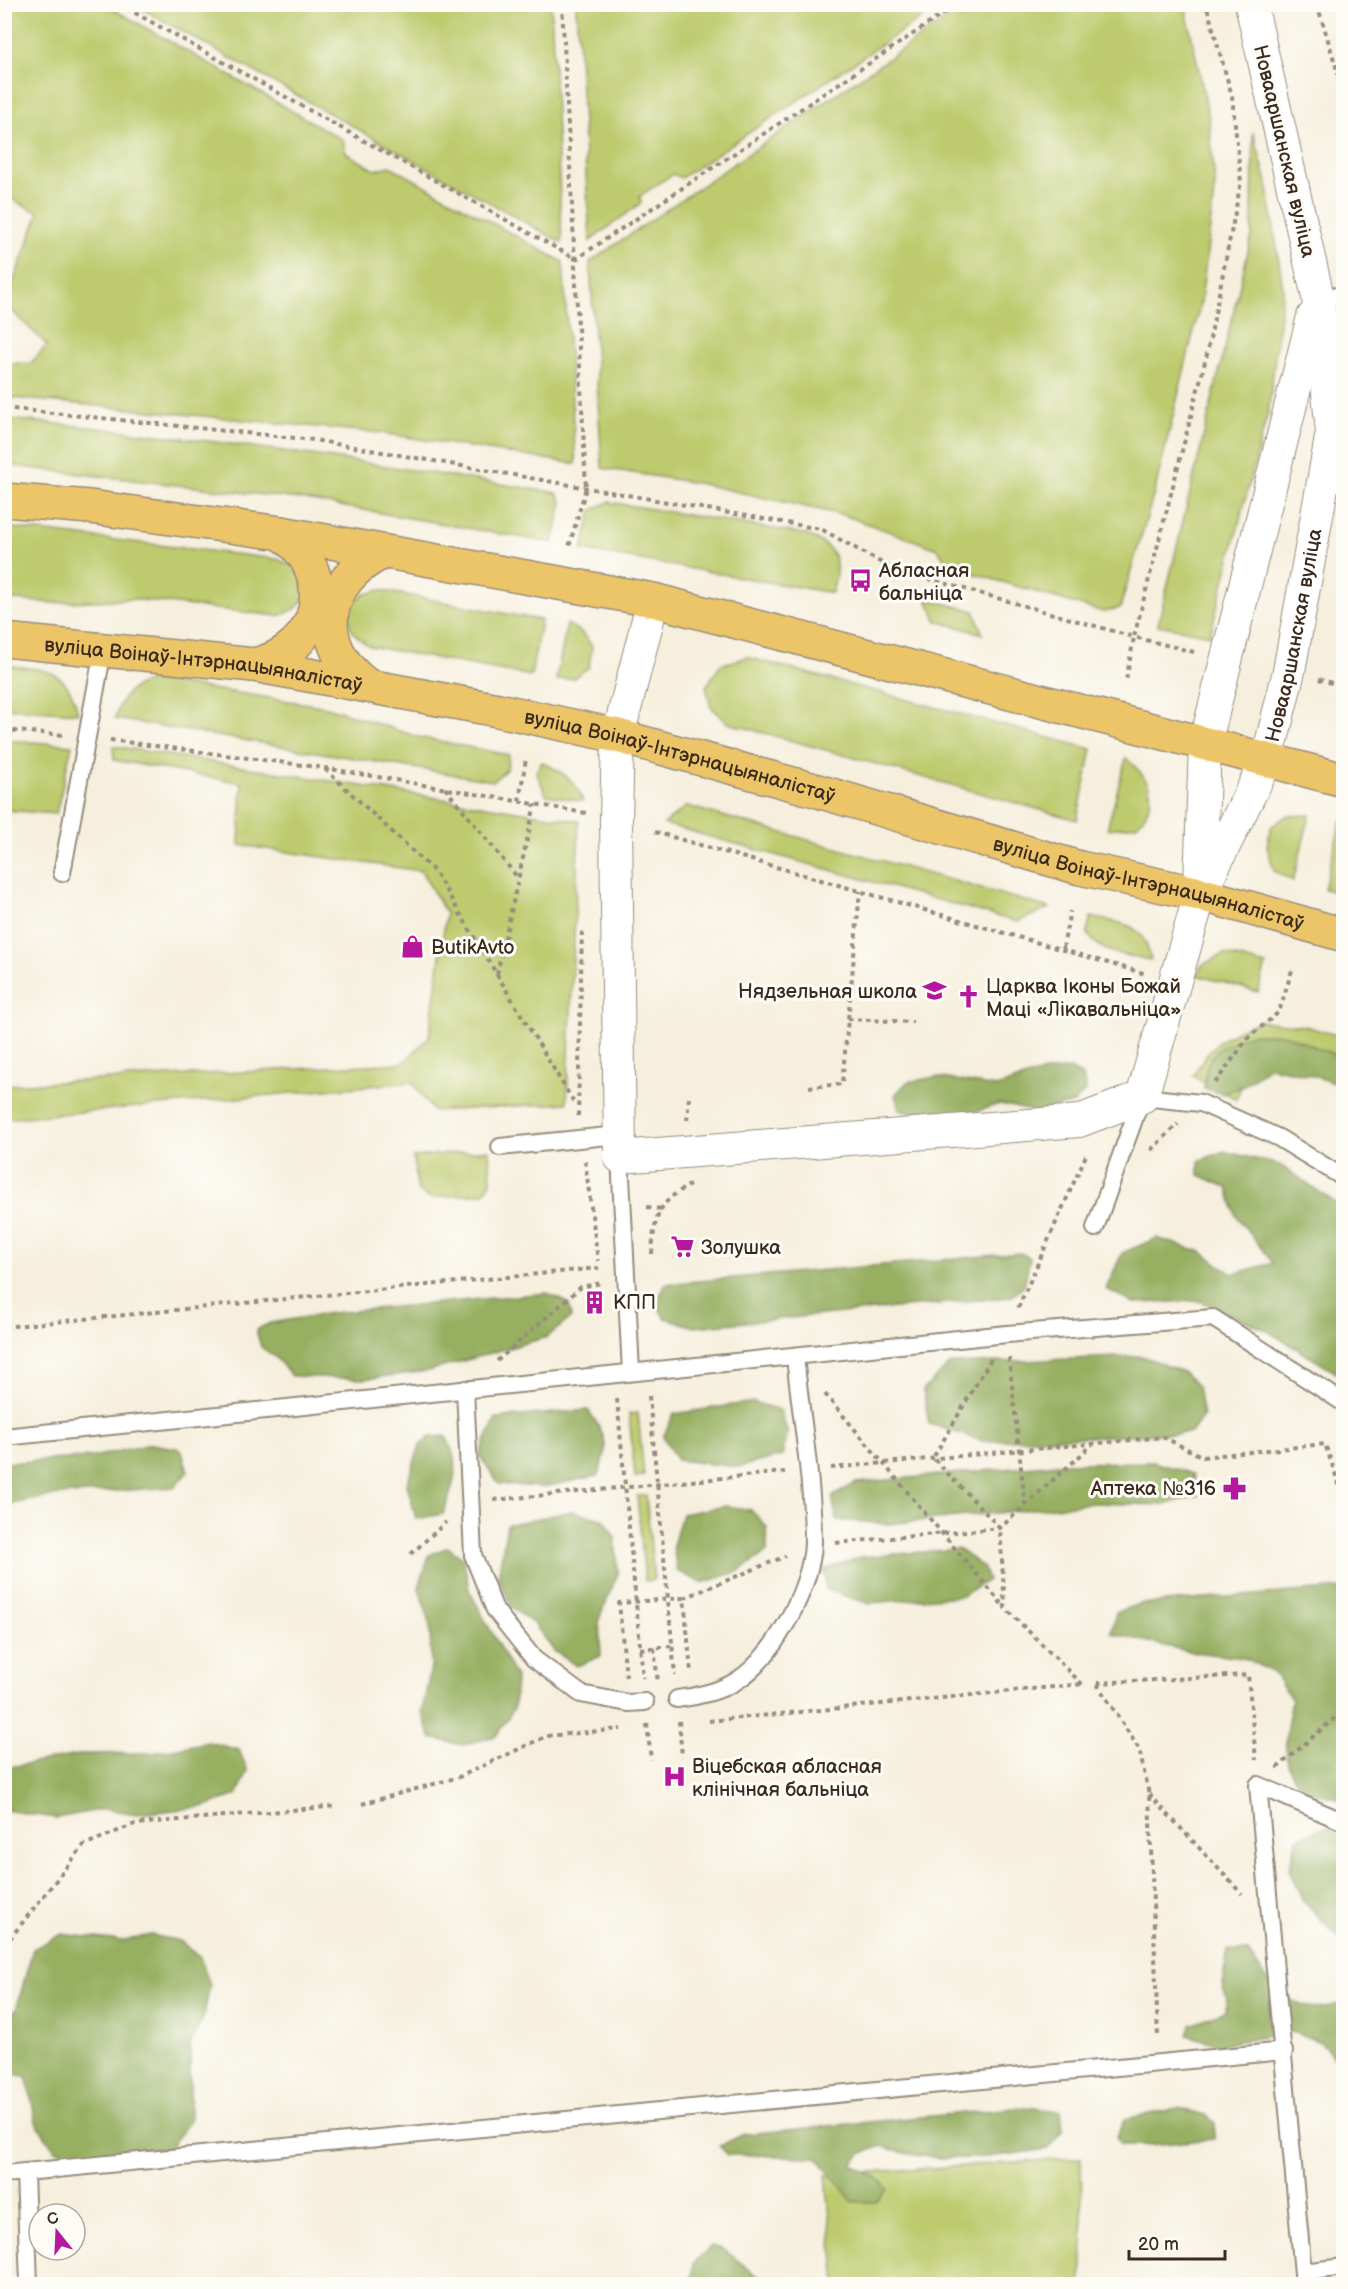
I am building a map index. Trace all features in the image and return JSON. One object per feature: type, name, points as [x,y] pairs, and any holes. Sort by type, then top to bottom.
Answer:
[{"type":"main road","points":[[4,500],[90,507],[281,533],[653,600],[1344,780]]},
{"type":"main road","points":[[254,665],[285,654],[297,643],[314,615],[317,598],[312,568],[294,542],[281,533]]},
{"type":"main road","points":[[368,686],[355,677],[336,650],[331,619],[333,603],[341,586],[352,571],[367,560],[384,552]]},
{"type":"main road","name":"вуліца Воінаў-Інтэрнацыяналістаў","points":[[4,640],[254,665],[618,736],[811,789],[1080,868],[1200,894],[1344,935]]},
{"type":"street","name":"Новааршанская вуліца","points":[[1200,894],[1267,760],[1289,672],[1332,432],[1331,297],[1251,4]]},
{"type":"street","name":"Новааршанская вуліца","points":[[1200,894],[1205,744],[1331,297]]},
{"type":"street","points":[[653,600],[618,736],[619,1146],[1079,1121],[1142,1097],[1200,894]]},
{"type":"lane","points":[[62,873],[103,650]]},
{"type":"lane","points":[[1095,1228],[1142,1097],[1201,1103],[1280,1138],[1344,1178]]},
{"type":"lane","points":[[500,1147],[619,1146],[630,1372]]},
{"type":"lane","points":[[4,1437],[1006,1334],[1213,1318],[1344,1403]]},
{"type":"lane","points":[[685,1698],[738,1680],[773,1645],[801,1599],[813,1545],[795,1356]]},
{"type":"lane","points":[[465,1389],[473,1555],[495,1610],[534,1659],[581,1694],[637,1703]]},
{"type":"lane","points":[[1344,1822],[1258,1785],[1303,2278],[1344,2267]]},
{"type":"lane","points":[[4,2174],[1284,2051]]},
{"type":"lane","points":[[25,2173],[29,2284]]},
{"type":"path","points":[[119,4],[576,259]]},
{"type":"path","points":[[562,4],[586,488],[569,547]]},
{"type":"path","points":[[576,259],[958,4]]},
{"type":"path","points":[[1126,681],[1134,637],[1207,354],[1241,182],[1232,96],[1206,4]]},
{"type":"path","points":[[1317,4],[1344,93]]},
{"type":"path","points":[[4,408],[314,440],[820,529],[891,568],[1194,652]]},
{"type":"path","points":[[1314,678],[1344,687]]},
{"type":"path","points":[[4,730],[87,736],[325,768],[586,813]]},
{"type":"path","points":[[519,801],[526,759]]},
{"type":"path","points":[[325,768],[435,872],[576,1106]]},
{"type":"path","points":[[444,788],[518,878]]},
{"type":"path","points":[[496,974],[535,804]]},
{"type":"path","points":[[655,832],[1063,948],[1149,975]]},
{"type":"path","points":[[809,1087],[842,1084],[860,891]]},
{"type":"path","points":[[1063,948],[1070,911]]},
{"type":"path","points":[[933,1458],[1006,1334],[1089,1146],[1149,1152],[1201,1103],[1248,1038],[1279,1012],[1293,966]]},
{"type":"path","points":[[848,1019],[913,1022]]},
{"type":"path","points":[[652,1258],[654,1224],[670,1196],[692,1184]]},
{"type":"path","points":[[4,1327],[599,1268]]},
{"type":"path","points":[[1006,1334],[1025,1505]]},
{"type":"path","points":[[702,1722],[1083,1684],[1005,1608],[882,1464],[795,1356]]},
{"type":"path","points":[[630,1372],[657,1485],[672,1646],[640,1649],[625,1487],[630,1372]]},
{"type":"path","points":[[411,1554],[469,1502],[1163,1437],[1203,1457],[1325,1444],[1344,1499]]},
{"type":"path","points":[[1000,1528],[1093,1444]]},
{"type":"path","points":[[933,1458],[1000,1528],[1005,1608]]},
{"type":"path","points":[[637,1703],[619,1603],[684,1598],[685,1698]]},
{"type":"path","points":[[654,1648],[658,1690]]},
{"type":"path","points":[[1159,2062],[1149,1794],[1139,1749],[1097,1683],[1248,1675],[1258,1785]]},
{"type":"path","points":[[1258,1785],[1344,1710]]},
{"type":"path","points":[[678,1724],[690,1723]]},
{"type":"path","points":[[635,1727],[646,1726]]},
{"type":"path","points":[[362,1804],[459,1777],[547,1736],[624,1728]]},
{"type":"path","points":[[1149,1794],[1272,1927]]},
{"type":"path","points":[[4,1946],[84,1845],[135,1824],[337,1806]]},
{"type":"green space","points":[[5,4],[106,5],[343,140],[346,153],[375,170],[390,166],[563,262],[576,464],[381,433],[5,397],[5,364],[31,363],[47,345],[5,304],[39,213],[5,196]]},
{"type":"green space","points":[[576,4],[941,5],[681,178],[673,174],[640,196],[641,203],[590,241]]},
{"type":"green space","points":[[985,4],[1185,5],[1209,118],[1215,185],[1201,301],[1155,490],[1120,608],[1103,612],[949,566],[938,549],[843,515],[697,483],[602,468],[590,262],[952,15],[964,18]]},
{"type":"green space","points":[[135,5],[551,5],[562,243]]},
{"type":"green space","points":[[1253,132],[1267,182],[1283,288],[1269,408],[1210,635],[1158,625],[1252,235]]},
{"type":"green space","points":[[5,419],[143,433],[350,461],[557,493],[562,502],[553,543],[300,499],[12,466],[5,464]]},
{"type":"green space","points":[[609,502],[805,534],[824,544],[834,556],[836,572],[832,593],[582,550],[592,510]]},
{"type":"green space","points":[[5,527],[277,559],[298,567],[305,597],[296,609],[278,616],[133,599],[51,603],[5,599]]},
{"type":"green space","points":[[379,590],[541,620],[531,676],[369,646],[354,633],[350,625],[350,606],[363,595]]},
{"type":"green space","points":[[927,599],[974,611],[983,634],[937,621]]},
{"type":"green space","points":[[567,624],[581,632],[592,646],[589,667],[574,678],[556,680]]},
{"type":"green space","points":[[747,657],[1092,749],[1077,820],[728,723],[711,707],[706,687],[720,665]]},
{"type":"green space","points":[[5,665],[43,670],[61,679],[74,698],[78,713],[5,708]]},
{"type":"green space","points":[[155,680],[327,707],[418,737],[509,755],[507,769],[493,781],[115,719],[120,703],[128,692],[139,685]]},
{"type":"green space","points":[[4,740],[72,745],[56,814],[5,810]]},
{"type":"green space","points":[[113,746],[579,821],[567,1103],[433,1111],[412,1082],[5,1119],[5,1085],[403,1063],[429,1037],[446,913],[421,871],[239,845],[242,783],[114,760]]},
{"type":"green space","points":[[1126,758],[1141,773],[1150,789],[1149,806],[1137,825],[1107,829]]},
{"type":"green space","points":[[542,762],[567,777],[580,793],[583,801],[546,795],[536,771]]},
{"type":"green space","points":[[687,806],[1050,908],[1017,922],[664,824]]},
{"type":"green space","points":[[1310,815],[1293,881],[1274,871],[1267,846],[1271,827],[1286,816]]},
{"type":"green space","points":[[1341,821],[1344,821],[1343,894],[1324,889]]},
{"type":"green space","points":[[1091,917],[1123,924],[1137,931],[1148,947],[1151,960],[1115,953],[1098,945],[1087,932]]},
{"type":"green space","points":[[1224,954],[1266,965],[1258,992],[1196,975],[1202,965]]},
{"type":"green space","points":[[1260,1021],[1305,1026],[1343,1037],[1343,1082],[1258,1047],[1236,1099],[1193,1076],[1199,1065],[1220,1041]]},
{"type":"green space","points":[[1250,1034],[1284,1034],[1343,1058],[1343,1087],[1315,1076],[1269,1067],[1243,1086],[1223,1094],[1204,1088],[1207,1066],[1216,1052]]},
{"type":"green space","points":[[1070,1069],[1083,1076],[1086,1090],[1074,1103],[1036,1112],[1000,1104],[967,1114],[929,1119],[899,1110],[895,1095],[907,1082],[936,1077],[996,1087],[1039,1073]]},
{"type":"green space","points":[[489,1150],[491,1182],[484,1193],[430,1198],[418,1191],[413,1157]]},
{"type":"green space","points":[[1224,1151],[1280,1165],[1343,1208],[1343,1377],[1266,1330],[1200,1301],[1133,1303],[1106,1289],[1122,1253],[1157,1238],[1202,1252],[1232,1274],[1273,1263],[1236,1216],[1228,1188],[1199,1175],[1199,1161]]},
{"type":"green space","points":[[1020,1253],[1030,1258],[1024,1286],[1011,1297],[694,1327],[665,1318],[656,1304],[665,1284]]},
{"type":"green space","points":[[547,1293],[569,1304],[571,1318],[547,1337],[429,1371],[364,1379],[292,1376],[275,1357],[261,1347],[256,1330],[270,1323],[331,1313]]},
{"type":"green space","points":[[1142,1356],[1183,1372],[1198,1386],[1203,1416],[1191,1433],[983,1441],[929,1424],[923,1390],[950,1364]]},
{"type":"green space","points":[[753,1402],[780,1410],[788,1433],[782,1456],[739,1467],[677,1460],[663,1437],[674,1414]]},
{"type":"green space","points":[[588,1410],[599,1427],[604,1441],[604,1457],[597,1476],[542,1487],[499,1484],[479,1455],[496,1418]]},
{"type":"green space","points":[[638,1413],[644,1476],[635,1477],[629,1414]]},
{"type":"green space","points":[[446,1436],[455,1466],[455,1475],[447,1503],[443,1514],[416,1519],[407,1484],[420,1445],[430,1437]]},
{"type":"green space","points":[[151,1444],[181,1449],[188,1471],[175,1487],[59,1495],[5,1505],[5,1463],[93,1457]]},
{"type":"green space","points":[[1153,1462],[1193,1474],[1198,1496],[1163,1505],[1093,1503],[888,1524],[837,1520],[832,1497],[855,1483],[1067,1463]]},
{"type":"green space","points":[[646,1495],[654,1580],[645,1581],[637,1496]]},
{"type":"green space","points":[[726,1506],[751,1510],[767,1527],[767,1552],[737,1572],[702,1583],[677,1571],[673,1546],[682,1514]]},
{"type":"green space","points":[[572,1511],[605,1520],[615,1538],[618,1573],[599,1619],[601,1656],[577,1666],[554,1651],[535,1625],[512,1608],[498,1578],[507,1525]]},
{"type":"green space","points":[[448,1547],[464,1560],[469,1590],[516,1678],[514,1708],[496,1736],[462,1745],[431,1738],[422,1712],[431,1667],[430,1623],[419,1588],[429,1555]]},
{"type":"green space","points":[[958,1549],[983,1567],[988,1580],[962,1596],[867,1603],[826,1590],[824,1570],[860,1557]]},
{"type":"green space","points":[[1343,1588],[1342,1799],[1308,1791],[1296,1780],[1290,1770],[1286,1735],[1292,1700],[1274,1673],[1244,1658],[1186,1651],[1111,1633],[1116,1612],[1139,1604]]},
{"type":"green space","points":[[208,1742],[239,1750],[248,1771],[237,1795],[202,1807],[138,1814],[105,1809],[56,1818],[5,1810],[5,1768],[83,1754],[153,1753]]},
{"type":"green space","points":[[1343,1825],[1343,1942],[1303,1901],[1289,1870],[1297,1838],[1320,1829]]},
{"type":"green space","points":[[62,1934],[121,1941],[151,1935],[180,1941],[200,1957],[210,1985],[204,2015],[190,2046],[190,2120],[170,2148],[129,2159],[88,2159],[55,2150],[36,2123],[27,2077],[5,2072],[4,2020],[16,2010],[33,1949]]},
{"type":"green space","points":[[1228,1950],[1248,1952],[1276,1988],[1294,2002],[1315,2008],[1343,2003],[1343,2076],[1337,2062],[1321,2042],[1292,2032],[1220,2045],[1187,2035],[1191,2024],[1225,2011],[1227,2000],[1222,1985]]},
{"type":"green space","points":[[1025,2107],[1061,2111],[1063,2131],[1048,2149],[964,2158],[922,2156],[882,2146],[862,2153],[852,2165],[878,2178],[888,2189],[876,2202],[853,2202],[817,2157],[728,2155],[719,2146],[744,2134]]},
{"type":"green space","points":[[1178,2108],[1206,2115],[1215,2123],[1214,2139],[1149,2145],[1120,2145],[1116,2137],[1125,2119]]},
{"type":"green space","points":[[1081,2158],[1083,2267],[1080,2284],[836,2284],[826,2175]]},
{"type":"green space","points":[[711,2246],[723,2249],[768,2284],[691,2284],[694,2263]]},
{"type":"place","name":"Абласная бальніца","points":[[861,581]]},
{"type":"place","name":"ButikAvto","points":[[413,947]]},
{"type":"place","name":"Нядзельная школа","points":[[935,991]]},
{"type":"place","name":"Царква Іконы Божай Маці «Лікавальніца»","points":[[968,997]]},
{"type":"place","name":"Золушка","points":[[683,1247]]},
{"type":"place","name":"КПП","points":[[595,1302]]},
{"type":"place","name":"Аптека №316","points":[[1234,1488]]},
{"type":"place","name":"Віцебская абласная клінічная бальніца","points":[[674,1777]]}]
